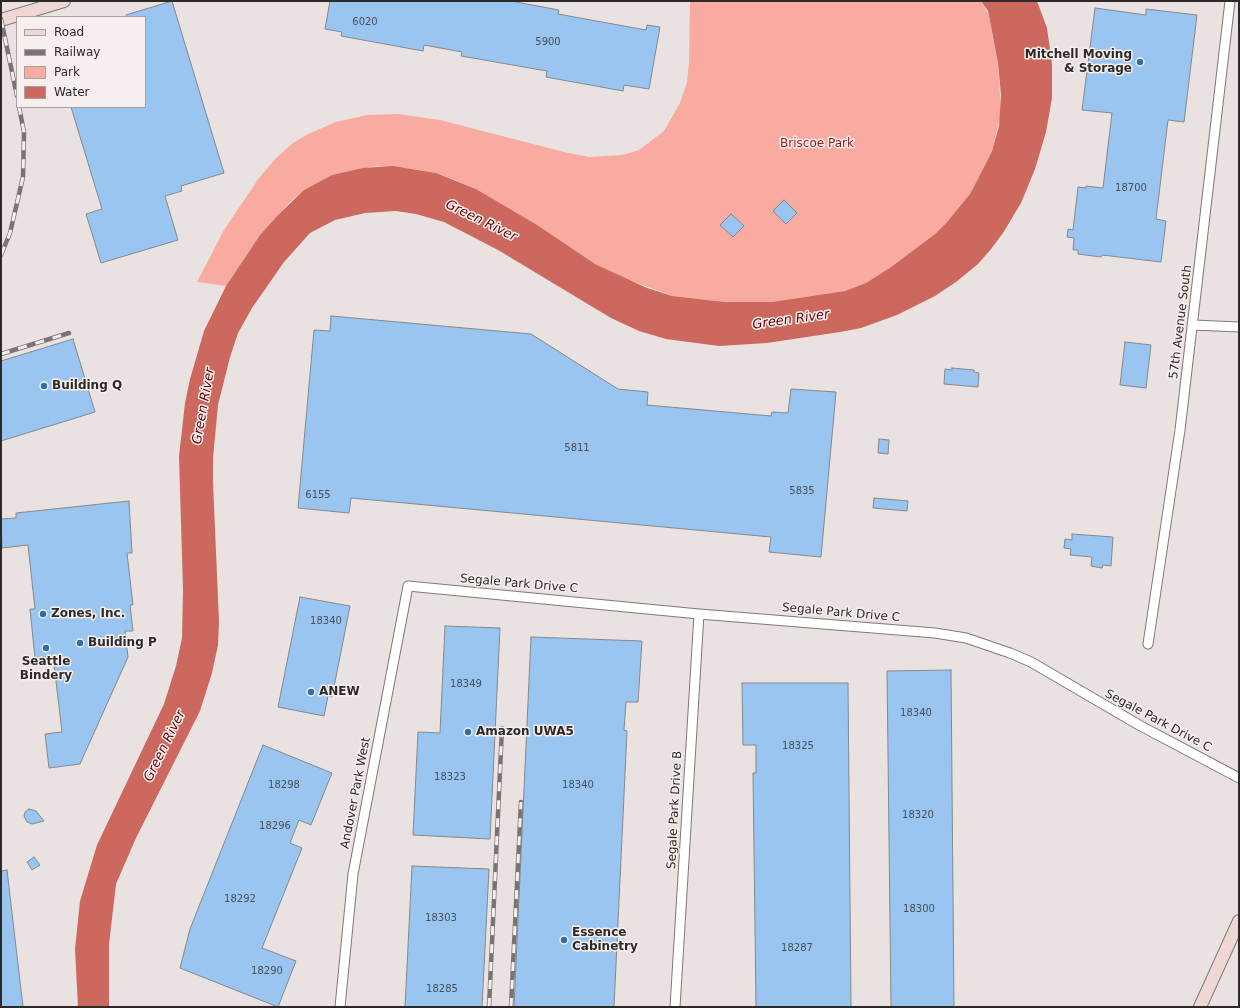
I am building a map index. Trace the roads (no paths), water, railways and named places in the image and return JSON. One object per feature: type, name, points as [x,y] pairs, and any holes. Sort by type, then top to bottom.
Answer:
[{"type":"main road","points":[[1,20],[64,1]]},
{"type":"main road","points":[[1200,1007],[1239,921]]},
{"type":"street","name":"57th Avenue South","points":[[1148,644],[1179,438],[1230,1]]},
{"type":"street","points":[[1193,325],[1239,327]]},
{"type":"street","name":"Segale Park Drive C","points":[[408,586],[699,614],[935,633],[966,638],[1031,662],[1139,725],[1239,778]]},
{"type":"street","name":"Andover Park West","points":[[340,1007],[353,874],[408,586]]},
{"type":"street","name":"Segale Park Drive B","points":[[675,1007],[699,614]]},
{"type":"water","name":"Green River","points":[[981,1],[1037,1],[1047,28],[1052,64],[1052,98],[1046,132],[1035,169],[1021,203],[1003,233],[978,264],[956,282],[935,296],[897,315],[861,328],[767,343],[719,346],[666,339],[639,331],[611,318],[498,250],[444,222],[416,214],[396,211],[365,213],[335,220],[310,233],[284,262],[252,308],[238,333],[230,357],[218,405],[213,458],[219,621],[218,645],[212,673],[200,711],[136,838],[116,884],[109,944],[109,1007],[78,1007],[75,949],[80,901],[97,845],[164,704],[176,666],[182,638],[183,590],[179,456],[185,403],[190,379],[204,331],[226,286],[260,235],[304,190],[332,175],[363,168],[393,166],[436,173],[476,189],[537,225],[595,264],[647,288],[672,296],[725,302],[772,302],[845,291],[866,283],[891,267],[935,234],[970,194],[992,151],[999,126],[1001,95],[998,63],[988,11]]},
{"type":"railway","points":[[1,19],[16,91]]},
{"type":"railway","points":[[1,255],[10,233],[23,177],[24,132],[19,108]]},
{"type":"railway","points":[[1,354],[69,333]]},
{"type":"railway","points":[[489,1007],[502,728]]},
{"type":"railway","points":[[511,1007],[521,802]]},
{"type":"place","name":"Mitchell Moving & Storage","points":[[1140,62]]},
{"type":"place","name":"Building Q","points":[[44,386]]},
{"type":"place","name":"Zones, Inc.","points":[[43,614]]},
{"type":"place","name":"Building P","points":[[80,643]]},
{"type":"place","name":"Seattle Bindery","points":[[46,648]]},
{"type":"place","name":"ANEW","points":[[311,692]]},
{"type":"place","name":"Amazon UWA5","points":[[468,732]]},
{"type":"place","name":"Essence Cabinetry","points":[[564,940]]},
{"type":"park label","name":"Briscoe Park","points":[[817,144]]}]
